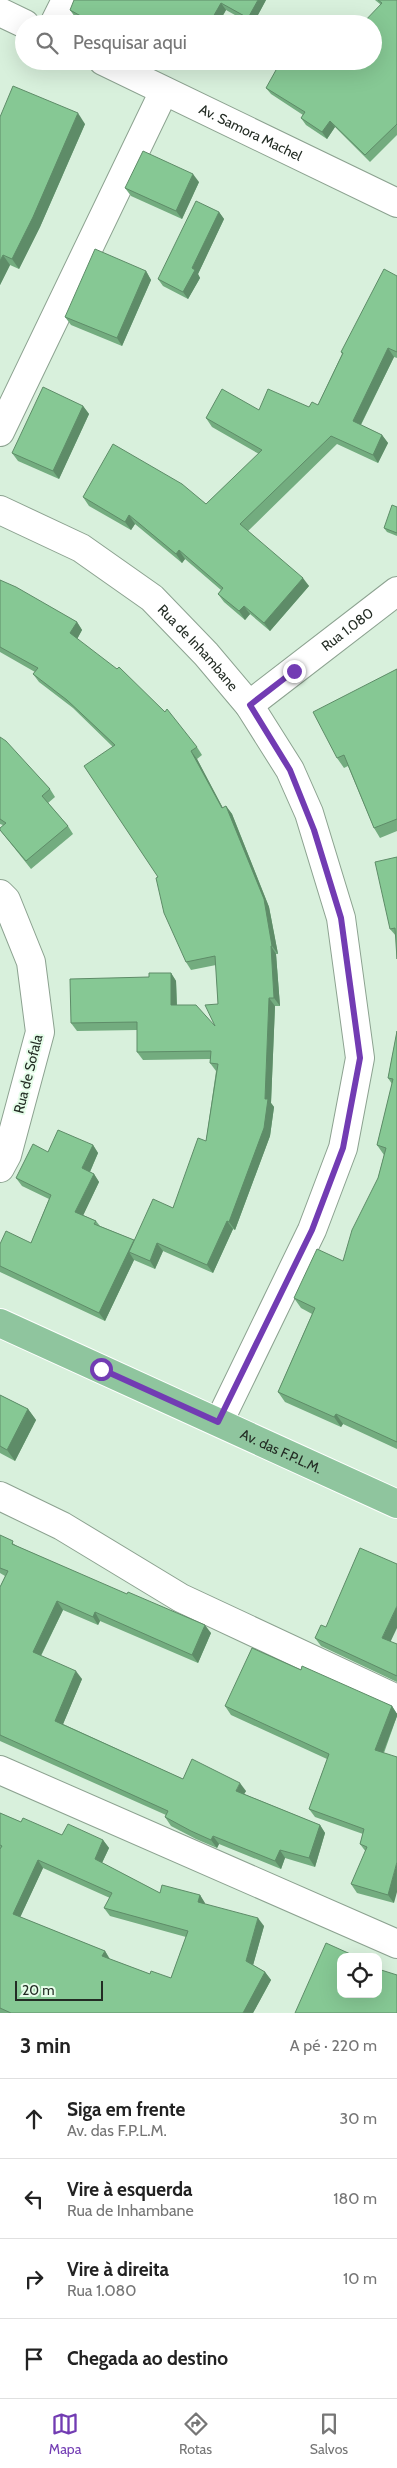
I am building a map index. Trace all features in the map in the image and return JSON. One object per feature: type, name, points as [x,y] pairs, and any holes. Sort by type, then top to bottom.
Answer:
[{"type":"main road","name":"Av. das F.P.L.M.","points":[[0,1323],[397,1504]]},
{"type":"street","points":[[58,15],[66,0]]},
{"type":"street","points":[[0,12],[15,19]]},
{"type":"street","name":"Av. Samora Machel","points":[[122,70],[397,203]]},
{"type":"street","points":[[0,432],[164,91]]},
{"type":"street","name":"Rua de Inhambane","points":[[0,510],[81,548],[152,598],[206,654],[250,705],[290,770],[314,832],[341,918],[360,1058],[343,1148],[312,1230],[218,1422]]},
{"type":"street","name":"Rua 1.080","points":[[250,705],[397,591]]},
{"type":"street","name":"Rua de Sofala","points":[[0,894],[6,900],[30,962],[40,1032],[7,1155],[0,1168]]},
{"type":"street","points":[[0,1496],[62,1526],[180,1598],[397,1699]]},
{"type":"street","points":[[0,1770],[397,1944]]},
{"type":"building","points":[[74,0],[258,0],[250,15],[243,15],[221,3],[214,15],[79,15],[70,10]]},
{"type":"building","points":[[378,0],[397,0],[397,124],[365,155],[330,121],[322,132],[301,118],[305,112],[266,88],[276,70],[382,70],[382,15],[371,15],[382,3]]},
{"type":"building","points":[[13,86],[78,113],[33,217],[12,259],[3,255],[0,261],[0,117]]},
{"type":"building","points":[[143,151],[193,174],[176,211],[125,188]]},
{"type":"building","points":[[196,201],[219,212],[192,268],[195,270],[183,292],[158,279]]},
{"type":"building","points":[[95,249],[146,271],[117,338],[65,317]]},
{"type":"building","points":[[384,269],[397,276],[397,352],[388,348],[353,421],[382,435],[373,455],[331,436],[240,524],[303,578],[264,623],[244,606],[239,611],[218,594],[223,588],[179,550],[176,554],[129,515],[125,522],[83,497],[113,444],[182,484],[206,504],[262,450],[206,418],[222,389],[259,410],[268,389],[309,407],[312,402],[318,405],[343,353],[341,352]]},
{"type":"building","points":[[43,387],[83,406],[53,471],[12,453]]},
{"type":"building","points":[[392,505],[397,507],[397,533],[384,528]]},
{"type":"building","points":[[0,580],[16,587],[77,622],[70,633],[117,669],[119,667],[165,712],[167,709],[197,747],[191,751],[222,808],[226,806],[264,899],[272,946],[274,998],[269,998],[265,1099],[268,1099],[264,1128],[229,1222],[227,1221],[207,1265],[157,1243],[150,1261],[129,1252],[153,1199],[173,1208],[198,1138],[206,1141],[218,1064],[210,1063],[211,1051],[137,1052],[137,1022],[71,1023],[70,979],[149,977],[149,973],[171,973],[171,1005],[196,1005],[215,1026],[205,1005],[218,1004],[215,956],[186,962],[164,913],[156,878],[158,877],[84,766],[115,745],[67,700],[33,674],[38,668],[0,647]]},
{"type":"building","points":[[397,669],[397,819],[374,828],[344,755],[337,758],[313,712]]},
{"type":"building","points":[[0,737],[6,741],[50,789],[42,796],[68,826],[26,861],[0,830],[6,823],[0,819]]},
{"type":"building","points":[[397,857],[397,959],[395,928],[390,929],[375,862]]},
{"type":"building","points":[[397,1031],[397,1442],[336,1414],[334,1417],[278,1392],[315,1308],[294,1298],[317,1249],[343,1261],[352,1230],[378,1178],[386,1148],[377,1145],[393,1079],[388,1078]]},
{"type":"building","points":[[58,1130],[93,1145],[82,1168],[94,1174],[75,1212],[96,1221],[94,1224],[134,1240],[99,1313],[0,1266],[0,1244],[6,1231],[31,1243],[51,1195],[16,1178],[33,1144],[48,1152]]},
{"type":"building","points":[[0,1395],[28,1409],[7,1450],[0,1446]]},
{"type":"building","points":[[0,1535],[13,1541],[12,1544],[127,1594],[128,1592],[205,1625],[192,1655],[95,1612],[93,1617],[57,1601],[33,1652],[76,1671],[55,1721],[183,1779],[192,1759],[240,1783],[236,1791],[320,1825],[309,1858],[280,1850],[275,1861],[213,1836],[211,1840],[165,1817],[168,1811],[0,1735],[0,1587],[8,1571],[0,1568]]},
{"type":"building","points":[[360,1548],[397,1564],[397,1606],[382,1638],[397,1644],[397,1676],[315,1638],[321,1625],[326,1627]]},
{"type":"building","points":[[252,1648],[301,1670],[302,1666],[392,1706],[375,1750],[397,1757],[397,1862],[388,1895],[351,1884],[367,1847],[360,1844],[364,1829],[309,1809],[329,1754],[225,1706]]},
{"type":"building","points":[[0,1813],[21,1822],[23,1818],[62,1835],[68,1824],[103,1840],[95,1859],[160,1893],[162,1885],[200,1895],[198,1902],[258,1918],[246,1961],[265,1972],[243,2013],[11,2013],[0,2008],[0,1849],[2,1846],[0,1845]],"holes":[[[38,1860],[112,1893],[104,1908],[188,1931],[171,1978],[151,1971],[150,1974],[102,1956],[105,1951],[13,1914]]]},
{"type":"building","points":[[326,1943],[348,1953],[337,1953],[337,1998],[382,1998],[382,1970],[397,1975],[397,2013],[295,2013]]},
{"type":"route","points":[[101,1369],[218,1422],[312,1230],[343,1148],[360,1058],[341,918],[308,813],[290,770],[250,705],[294,671]]}]
